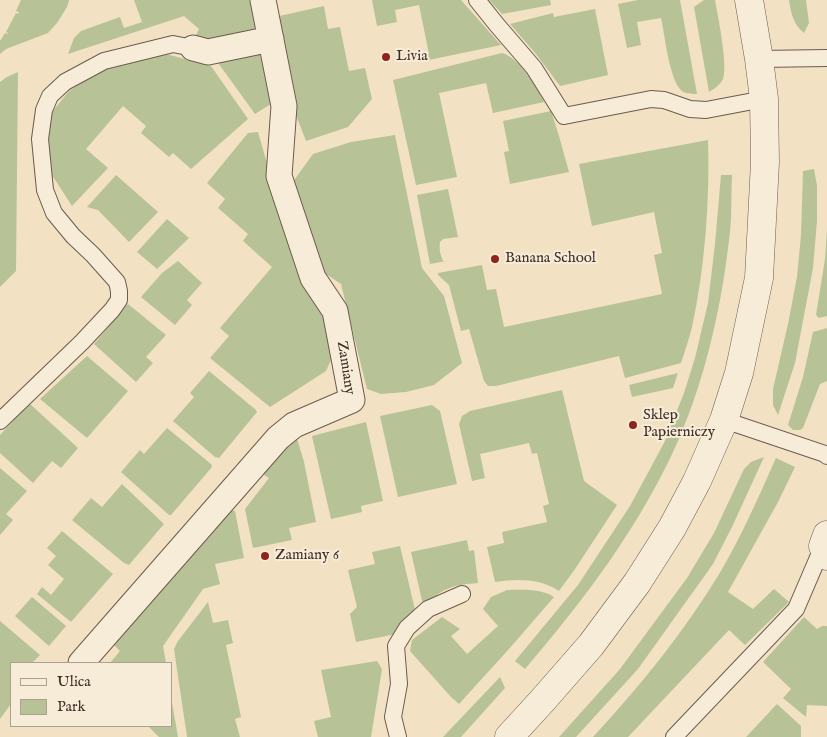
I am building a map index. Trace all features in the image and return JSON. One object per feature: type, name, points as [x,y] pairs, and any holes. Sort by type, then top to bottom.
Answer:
[{"type":"street","name":"Zamiany","points":[[82,662],[278,438],[294,425],[352,400],[335,311],[313,278],[279,176],[284,106],[263,0]]},
{"type":"street","points":[[509,737],[542,702],[591,644],[637,583],[672,528],[697,480],[724,420],[739,373],[759,278],[765,162],[764,99],[750,0]]},
{"type":"street","points":[[193,48],[208,52],[271,39]]},
{"type":"lane","points":[[477,0],[534,68],[564,116],[651,99],[664,100],[690,109],[706,110],[764,99]]},
{"type":"lane","points":[[0,420],[82,342],[119,300],[117,282],[54,213],[45,190],[40,139],[44,110],[50,96],[65,82],[104,61],[173,44],[193,48]]},
{"type":"lane","points":[[759,59],[827,58]]},
{"type":"lane","points":[[724,420],[827,456]]},
{"type":"lane","points":[[674,737],[796,609],[826,546]]},
{"type":"lane","points":[[398,737],[393,717],[398,684],[396,646],[407,628],[428,609],[462,594]]},
{"type":"green space","points":[[21,0],[69,0],[57,23],[48,33],[6,49],[0,54],[0,41],[5,33],[8,34],[6,32],[16,13],[18,14],[19,12],[16,11]]},
{"type":"green space","points":[[134,0],[257,0],[263,27],[209,47],[196,35],[199,29],[184,16],[68,54],[74,38],[81,31],[120,17],[124,28],[142,22]]},
{"type":"green space","points":[[372,0],[461,0],[501,45],[419,62],[418,57],[429,54],[419,5],[395,10],[397,22],[377,26]]},
{"type":"green space","points":[[489,0],[550,0],[551,5],[502,14]]},
{"type":"green space","points":[[638,0],[680,0],[697,94],[689,94],[682,91],[674,77],[668,57],[661,18],[637,22],[641,45],[627,48],[618,4]]},
{"type":"green space","points":[[704,0],[715,0],[724,63],[723,79],[719,85],[709,92],[694,7]]},
{"type":"green space","points":[[789,0],[806,0],[809,23],[804,33],[795,22]]},
{"type":"green space","points":[[324,6],[328,29],[340,27],[349,71],[365,68],[372,99],[348,127],[306,141],[294,110],[275,17]]},
{"type":"green space","points":[[595,9],[608,75],[560,86],[510,24],[553,13],[554,17]]},
{"type":"green space","points":[[263,52],[279,99],[255,114],[216,60]]},
{"type":"green space","points":[[502,53],[521,66],[544,102],[493,113],[486,83],[439,93],[457,177],[416,185],[393,80]]},
{"type":"green space","points":[[166,54],[211,66],[248,119],[191,169],[173,153],[169,157],[141,133],[146,126],[123,106],[86,149],[108,168],[72,206],[50,172],[48,139],[52,112],[69,91],[98,71]]},
{"type":"green space","points":[[18,72],[16,271],[0,287],[0,82]]},
{"type":"green space","points":[[551,111],[569,172],[510,184],[504,152],[509,151],[503,121]]},
{"type":"green space","points":[[258,132],[302,284],[324,314],[334,353],[326,371],[270,407],[210,358],[229,336],[220,328],[272,267],[243,241],[248,234],[218,208],[225,199],[207,183],[248,133]]},
{"type":"green space","points":[[395,135],[422,268],[444,296],[462,363],[434,385],[406,392],[381,394],[367,389],[341,284],[320,270],[292,183],[313,154],[351,142]]},
{"type":"green space","points":[[708,140],[707,210],[703,257],[697,304],[681,363],[625,378],[619,356],[496,386],[488,386],[484,381],[469,329],[461,331],[449,285],[438,273],[482,265],[487,290],[496,289],[504,327],[662,294],[654,255],[662,253],[654,212],[592,226],[579,164]]},
{"type":"green space","points":[[814,169],[817,186],[817,221],[813,268],[795,363],[778,415],[773,405],[773,389],[797,277],[801,235],[803,171]]},
{"type":"green space","points":[[116,175],[158,212],[129,242],[98,210],[87,207]]},
{"type":"green space","points":[[721,175],[732,175],[731,225],[727,259],[712,338],[688,416],[663,472],[629,532],[590,589],[525,669],[515,661],[578,585],[630,506],[664,443],[684,393],[695,358],[708,303]]},
{"type":"green space","points":[[448,189],[458,237],[443,239],[440,242],[440,252],[443,261],[446,261],[430,264],[417,195]]},
{"type":"green space","points":[[167,219],[189,238],[157,269],[137,252]]},
{"type":"green space","points":[[827,229],[827,316],[819,318],[816,315],[825,259]]},
{"type":"green space","points":[[178,261],[202,283],[187,300],[192,305],[175,325],[141,297],[162,273]]},
{"type":"green space","points":[[128,304],[166,335],[146,357],[153,363],[136,382],[94,344]]},
{"type":"green space","points":[[827,328],[827,381],[820,384],[803,428],[793,430],[788,425],[803,377],[813,332]]},
{"type":"green space","points":[[87,356],[128,391],[87,438],[40,399]]},
{"type":"green space","points":[[209,371],[257,412],[219,458],[215,457],[173,421],[194,397],[190,393]]},
{"type":"green space","points":[[678,373],[673,388],[632,397],[629,385]]},
{"type":"green space","points":[[562,390],[584,481],[617,505],[559,591],[544,584],[528,580],[495,582],[487,547],[504,543],[502,532],[547,522],[543,506],[549,504],[537,453],[532,454],[529,443],[480,454],[485,478],[472,481],[459,424],[462,416],[470,411]]},
{"type":"green space","points":[[29,403],[78,448],[61,468],[52,461],[33,483],[0,453],[0,435]]},
{"type":"green space","points":[[432,405],[440,411],[457,484],[398,497],[380,416]]},
{"type":"green space","points":[[366,422],[383,501],[361,506],[362,512],[331,519],[312,436]]},
{"type":"green space","points":[[167,428],[211,464],[212,467],[171,515],[121,472],[140,450],[144,454]]},
{"type":"green space","points":[[296,435],[304,462],[316,522],[289,528],[292,540],[253,548],[245,509],[269,478],[261,473]]},
{"type":"green space","points":[[764,457],[713,564],[638,669],[576,737],[559,737],[620,669],[687,578],[714,533],[744,469],[751,462]]},
{"type":"green space","points":[[776,458],[795,467],[778,502],[728,592],[753,609],[774,589],[789,602],[745,645],[729,630],[628,737],[593,737],[661,657],[707,593],[736,544]]},
{"type":"green space","points":[[0,468],[27,491],[6,514],[13,520],[0,535]]},
{"type":"green space","points":[[122,484],[164,524],[129,565],[124,563],[72,520],[91,498],[102,507]]},
{"type":"green space","points":[[231,510],[235,511],[244,558],[215,564],[220,584],[203,589],[163,646],[166,662],[111,662],[120,651],[114,645]]},
{"type":"green space","points":[[62,531],[113,574],[71,622],[37,594],[42,587],[51,595],[64,579],[48,565],[56,556],[47,548]]},
{"type":"green space","points":[[467,540],[469,551],[474,550],[478,583],[449,588],[423,605],[411,552]]},
{"type":"green space","points":[[400,546],[416,614],[396,634],[356,642],[350,614],[357,607],[348,570],[375,564],[372,552]]},
{"type":"green space","points":[[507,590],[537,591],[554,597],[459,704],[410,651],[412,640],[442,617],[460,629],[451,636],[467,654],[498,626],[483,609],[491,597]]},
{"type":"green space","points":[[32,597],[66,626],[49,646],[15,616]]},
{"type":"green space","points":[[208,602],[213,623],[228,620],[233,643],[226,645],[241,717],[235,719],[240,737],[187,737],[174,649]]},
{"type":"green space","points":[[804,617],[817,629],[827,626],[827,706],[807,705],[806,717],[783,698],[791,689],[763,662]]},
{"type":"green space","points":[[0,621],[40,655],[33,662],[10,662],[10,705],[0,719]]},
{"type":"green space","points":[[377,661],[382,669],[371,737],[318,737],[314,721],[331,717],[321,670]]},
{"type":"green space","points":[[500,677],[505,688],[461,737],[443,737]]},
{"type":"green space","points":[[172,703],[178,737],[159,737],[149,727],[172,727]]},
{"type":"green space","points":[[777,704],[801,726],[801,737],[746,737]]},
{"type":"place","name":"Livia","points":[[386,57]]},
{"type":"place","name":"Banana School","points":[[495,259]]},
{"type":"place","name":"Sklep Papierniczy","points":[[633,425]]},
{"type":"place","name":"Zamiany 6","points":[[265,556]]}]
